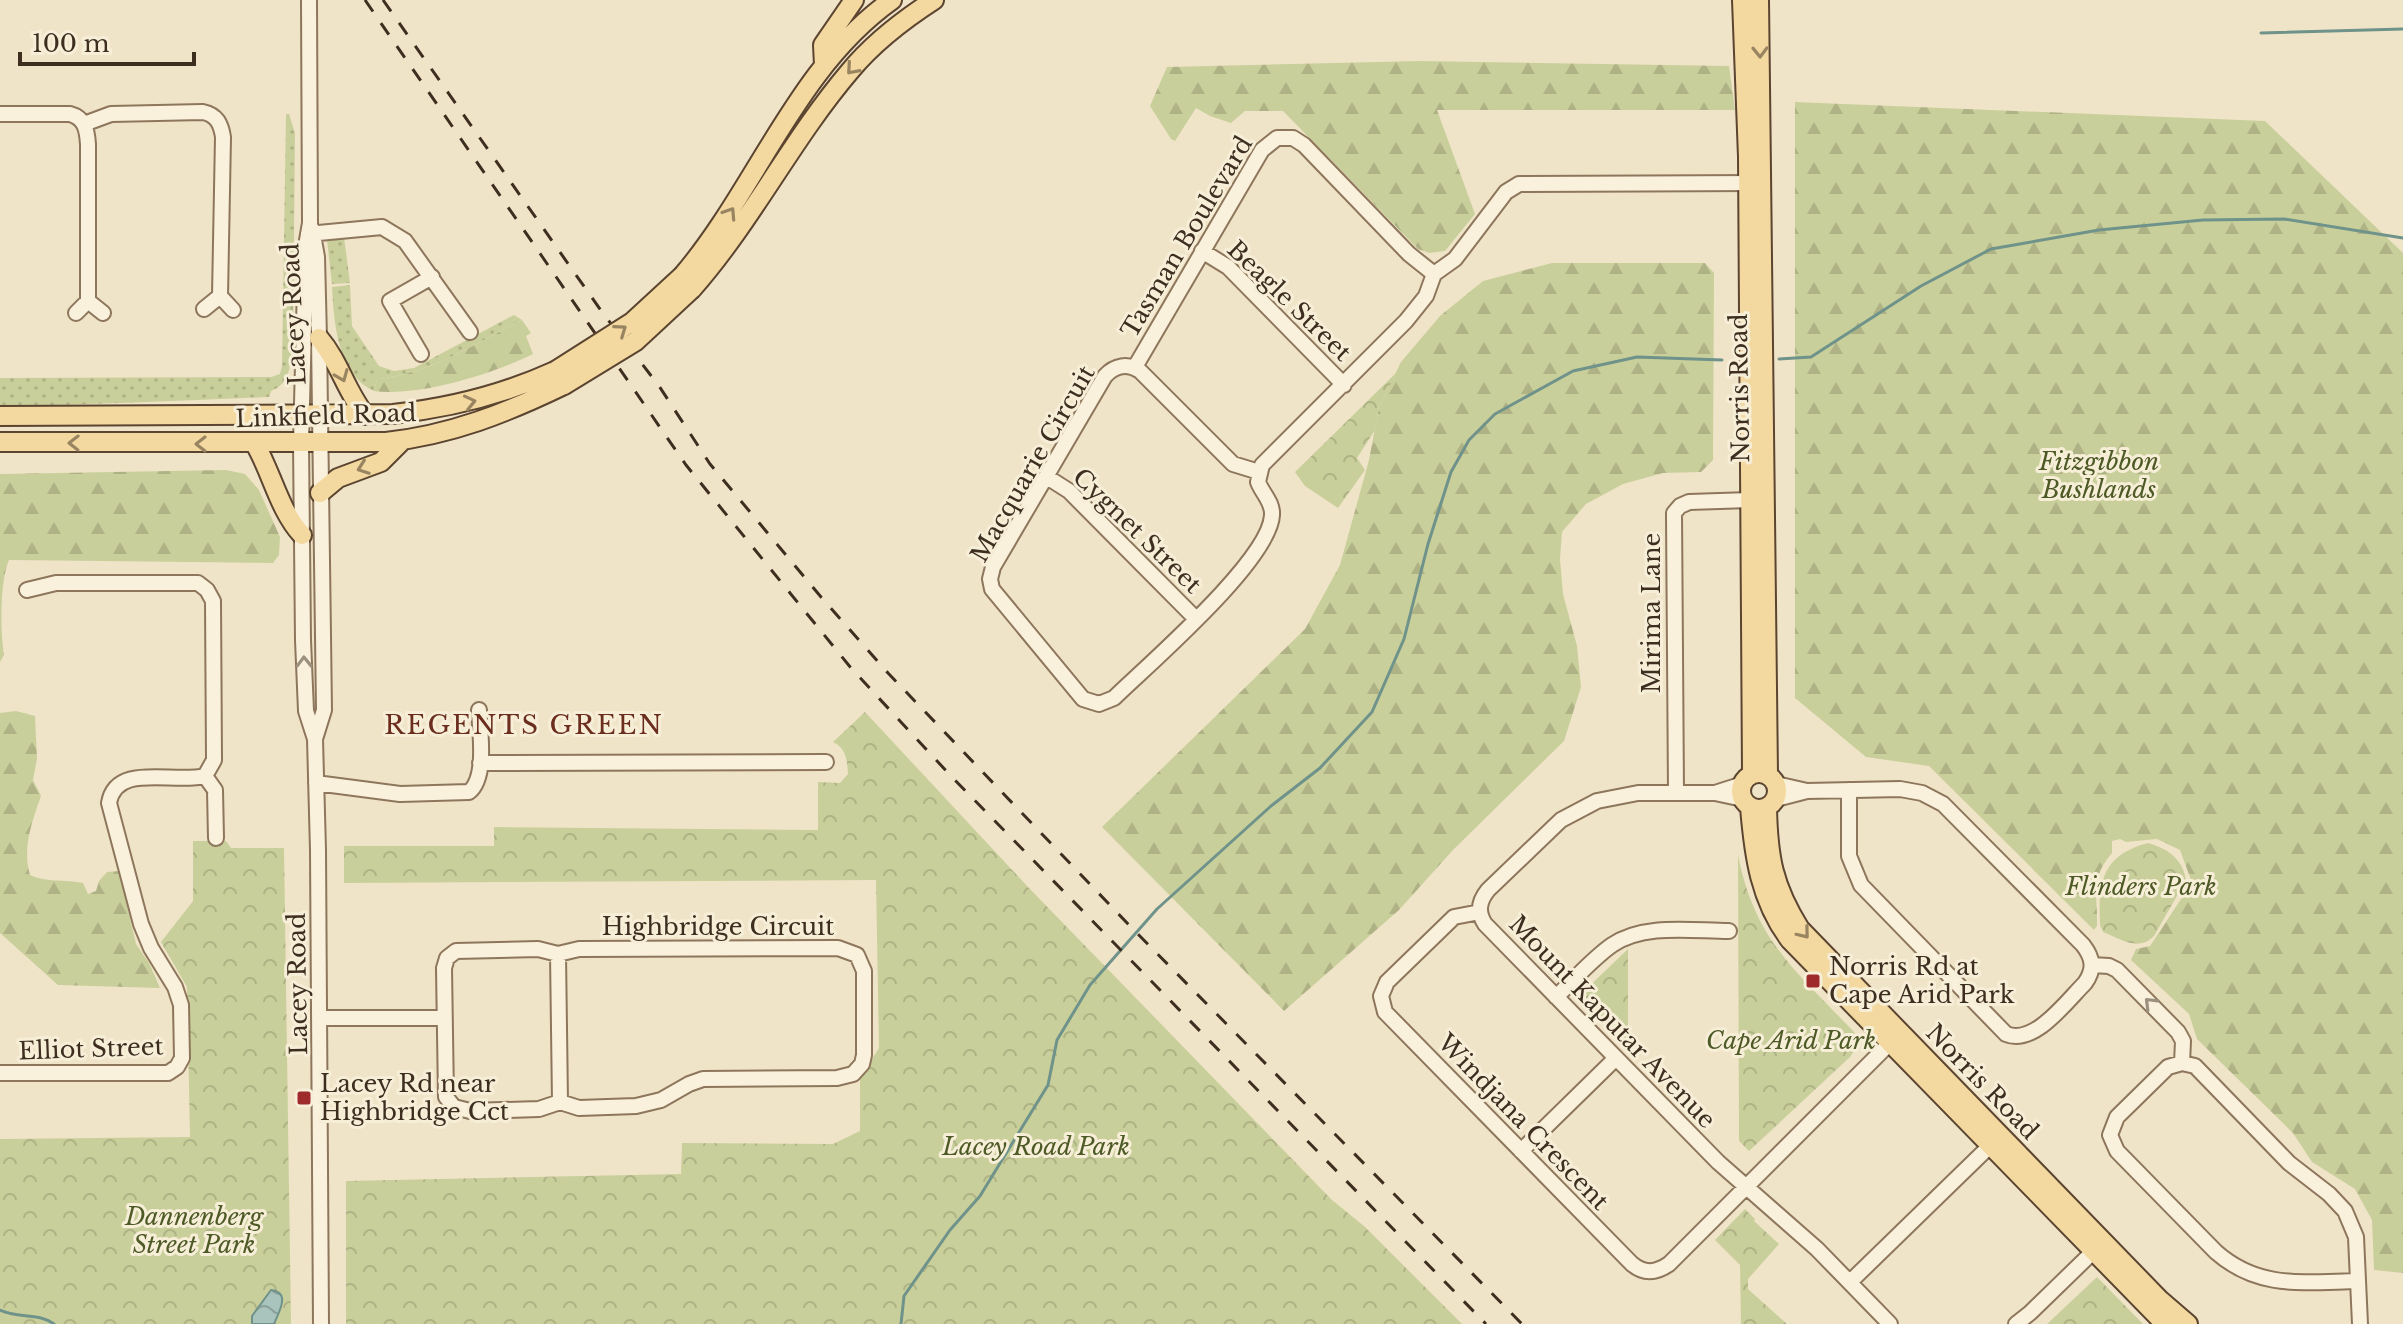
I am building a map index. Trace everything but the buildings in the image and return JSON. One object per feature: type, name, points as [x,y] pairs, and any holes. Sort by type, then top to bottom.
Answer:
[{"type":"main road","points":[[824,65],[823,45],[854,0]]},
{"type":"main road","name":"Linkfield Road","points":[[687,282],[824,65],[856,30],[892,0]]},
{"type":"main road","name":"Linkfield Road","points":[[0,442],[255,444],[403,440],[478,423],[560,378],[687,282],[728,245],[839,84],[909,6],[934,0]]},
{"type":"main road","name":"Norris Road","points":[[1742,0],[1755,183],[1759,791]]},
{"type":"main road","name":"Norris Road","points":[[1759,0],[1750,500],[1759,791],[1771,866],[1788,909],[1895,1038],[2098,1246],[2165,1324]]},
{"type":"main road","points":[[319,338],[333,355],[350,395],[365,415]]},
{"type":"main road","name":"Linkfield Road","points":[[0,416],[365,415],[420,411],[466,403],[560,378]]},
{"type":"main road","points":[[320,493],[338,478],[381,462],[403,440]]},
{"type":"main road","points":[[255,444],[267,464],[289,521],[302,535]]},
{"type":"main road","name":"Norris Road","points":[[2098,1246],[2188,1324]]},
{"type":"street","name":"Lacey Road","points":[[309,0],[311,415],[302,535],[306,711],[315,739],[321,1324]]},
{"type":"street","points":[[84,124],[111,114],[203,112],[219,121],[223,137],[220,296],[233,310]]},
{"type":"street","points":[[0,114],[70,114],[77,116],[84,124],[88,144],[88,301],[76,313]]},
{"type":"street","name":"Tasman Boulevard","points":[[1135,367],[1263,149],[1277,138],[1288,137],[1304,145],[1409,254],[1434,274]]},
{"type":"street","points":[[1259,472],[1266,461],[1414,311],[1426,296],[1434,274],[1455,259],[1506,192],[1519,184],[1755,183]]},
{"type":"street","points":[[310,230],[382,227],[411,246],[470,332]]},
{"type":"street","name":"Lacey Road","points":[[310,230],[317,257],[319,338],[311,415]]},
{"type":"street","name":"Beagle Street","points":[[1202,251],[1228,267],[1344,385]]},
{"type":"street","points":[[421,354],[390,301],[432,277]]},
{"type":"street","points":[[204,309],[220,296]]},
{"type":"street","points":[[88,301],[103,313]]},
{"type":"street","name":"Macquarie Circuit","points":[[1119,366],[1135,367],[1233,464],[1259,472],[1259,486],[1272,510],[1269,527],[1240,575],[1114,698],[1099,704],[1083,699],[994,593],[990,583],[993,567],[1105,376],[1119,366]]},
{"type":"street","name":"Lacey Road","points":[[310,443],[320,493],[324,710],[315,739]]},
{"type":"street","name":"Cygnet Street","points":[[1047,477],[1069,491],[1196,619]]},
{"type":"street","name":"Mirima Lane","points":[[1676,793],[1674,513],[1689,502],[1750,500]]},
{"type":"street","points":[[27,590],[56,583],[198,583],[207,590],[213,601],[214,760],[205,776],[215,790],[216,838]]},
{"type":"street","points":[[316,783],[387,794],[464,794],[478,785],[479,710]]},
{"type":"street","points":[[480,763],[826,762]]},
{"type":"street","name":"Elliot Street","points":[[0,1073],[168,1073],[177,1067],[182,1058],[181,1005],[175,987],[151,948],[141,924],[109,803],[111,791],[128,778],[205,776]]},
{"type":"street","points":[[1849,790],[1849,856],[1861,885],[2006,1034],[2019,1037],[2033,1033],[2085,983],[2092,965],[2105,965],[2117,970],[2178,1032],[2183,1041],[2182,1063]]},
{"type":"street","name":"Mount Kaputar Avenue","points":[[1890,1324],[1817,1249],[1744,1186],[1485,924],[1480,912],[1481,899],[1548,831],[1574,811],[1615,796],[1911,790],[1943,804],[2083,945],[2092,965]]},
{"type":"street","name":"Windjana Crescent","points":[[1480,912],[1454,917],[1387,982],[1381,1000],[1391,1019],[1632,1264],[1648,1272],[1669,1264],[1744,1186]]},
{"type":"street","points":[[1556,997],[1609,948],[1631,936],[1656,931],[1729,931]]},
{"type":"street","name":"Highbridge Circuit","points":[[838,948],[857,955],[864,971],[862,1064],[853,1074],[837,1078],[703,1079],[645,1105],[579,1108],[560,1102],[539,1109],[470,1111],[451,1105],[444,1084],[445,963],[456,951],[538,949],[558,954],[579,949],[838,948]]},
{"type":"street","points":[[558,954],[560,1102]]},
{"type":"street","points":[[320,1018],[444,1018]]},
{"type":"street","points":[[1744,1186],[1895,1038]]},
{"type":"street","points":[[1521,1151],[1616,1058]]},
{"type":"street","points":[[2358,1281],[2275,1281],[2243,1271],[2216,1252],[2117,1151],[2110,1135],[2117,1117],[2168,1067],[2182,1063],[2198,1069],[2301,1174],[2338,1201],[2354,1229],[2358,1281],[2358,1322]]},
{"type":"street","points":[[1850,1282],[1995,1140]]},
{"type":"street","points":[[2016,1324],[2098,1246]]},
{"type":"green space","points":[[1420,61],[1729,66],[1735,110],[1437,110],[1475,214],[1445,251],[1429,253],[1418,249],[1283,111],[1245,111],[1231,123],[1196,108],[1175,141],[1150,106],[1167,67]]},
{"type":"green space","name":"Fitzgibbon Bushlands","points":[[1795,102],[2265,121],[2403,253],[2403,1273],[2374,1270],[2372,1220],[2355,1189],[2312,1162],[2293,1133],[2197,1039],[2189,1014],[2131,960],[2136,949],[2150,946],[2189,887],[2191,880],[2180,850],[2157,839],[2112,841],[2112,853],[2097,880],[2097,926],[2094,930],[1929,766],[1866,757],[1795,698]]},
{"type":"green space","points":[[286,114],[289,114],[295,133],[293,343],[283,383],[271,391],[269,397],[0,406],[0,378],[271,377],[280,374]]},
{"type":"green space","points":[[344,237],[350,283],[332,284],[327,240]]},
{"type":"green space","points":[[1552,263],[1705,263],[1714,273],[1713,460],[1701,472],[1663,473],[1623,484],[1586,504],[1562,532],[1560,559],[1563,594],[1577,646],[1581,687],[1564,741],[1453,850],[1399,910],[1284,1011],[1102,827],[1305,629],[1340,565],[1369,460],[1379,407],[1401,362],[1440,316],[1483,281]]},
{"type":"green space","points":[[350,285],[352,326],[379,366],[394,371],[414,368],[514,315],[522,320],[433,364],[377,379],[374,391],[352,373],[336,331],[332,287]]},
{"type":"green space","points":[[522,320],[531,333],[526,336],[533,354],[498,369],[434,387],[412,391],[374,391],[377,379],[433,364]]},
{"type":"green space","points":[[1396,373],[1379,407],[1375,430],[1357,458],[1365,470],[1338,508],[1305,486],[1295,472]]},
{"type":"green space","points":[[226,470],[245,474],[259,490],[280,537],[279,555],[273,563],[9,560],[2,593],[4,655],[0,662],[0,474]]},
{"type":"green space","points":[[16,711],[35,716],[37,759],[33,780],[41,796],[28,845],[30,875],[83,883],[88,894],[96,891],[99,881],[107,872],[119,871],[136,944],[160,988],[58,985],[0,933],[0,713]]},
{"type":"green space","name":"Lacey Road Park","points":[[865,712],[1028,887],[1332,1200],[1364,1226],[1462,1324],[346,1324],[346,1181],[681,1174],[682,1143],[833,1144],[860,1131],[860,1078],[879,1048],[876,880],[344,883],[344,846],[494,846],[494,827],[818,830],[818,782],[840,783],[848,774],[844,752],[833,742]]},
{"type":"green space","name":"Dannenberg Street Park","points":[[193,841],[226,841],[231,848],[284,848],[291,1324],[0,1324],[0,1139],[190,1137],[187,987],[161,942],[193,901]]},
{"type":"green space","name":"Flinders Park","points":[[2148,843],[2173,856],[2186,880],[2154,936],[2136,944],[2103,932],[2100,925],[2100,896],[2106,872],[2112,863],[2133,848]]},
{"type":"green space","name":"Cape Arid Park","points":[[1738,855],[1745,885],[1767,933],[1796,972],[1854,1032],[1857,1042],[1850,1057],[1749,1151],[1739,1141]]},
{"type":"green space","points":[[1628,949],[1628,1046],[1580,995]]},
{"type":"green space","points":[[1745,1209],[1779,1244],[1748,1279],[1748,1289],[1787,1324],[1741,1324],[1740,1265],[1715,1240]]},
{"type":"green space","points":[[2097,1277],[2143,1324],[2047,1324]]},
{"type":"water","points":[[271,1290],[281,1294],[282,1298],[274,1324],[252,1324],[252,1316]]},
{"type":"waterway","points":[[2261,33],[2403,29]]},
{"type":"waterway","points":[[1779,359],[1811,357],[1921,286],[1991,249],[2099,230],[2203,220],[2284,219],[2403,238]]},
{"type":"waterway","points":[[901,1324],[904,1296],[950,1230],[980,1196],[1048,1085],[1057,1040],[1090,985],[1157,909],[1271,806],[1320,768],[1372,712],[1404,639],[1428,544],[1451,472],[1469,440],[1495,414],[1573,371],[1637,357],[1722,360]]},
{"type":"waterway","points":[[0,1310],[41,1318],[54,1324]]},
{"type":"railway","points":[[365,0],[686,465],[851,668],[950,775],[1486,1324]]},
{"type":"railway","points":[[383,0],[602,312],[659,386],[710,464],[821,597],[888,673],[1129,925],[1522,1324]]},
{"type":"place","name":"Norris Rd at Cape Arid Park","points":[[1813,981]]},
{"type":"place","name":"Lacey Rd near Highbridge Cct","points":[[304,1098]]},
{"type":"district","name":"REGENTS GREEN","points":[[524,725]]}]
